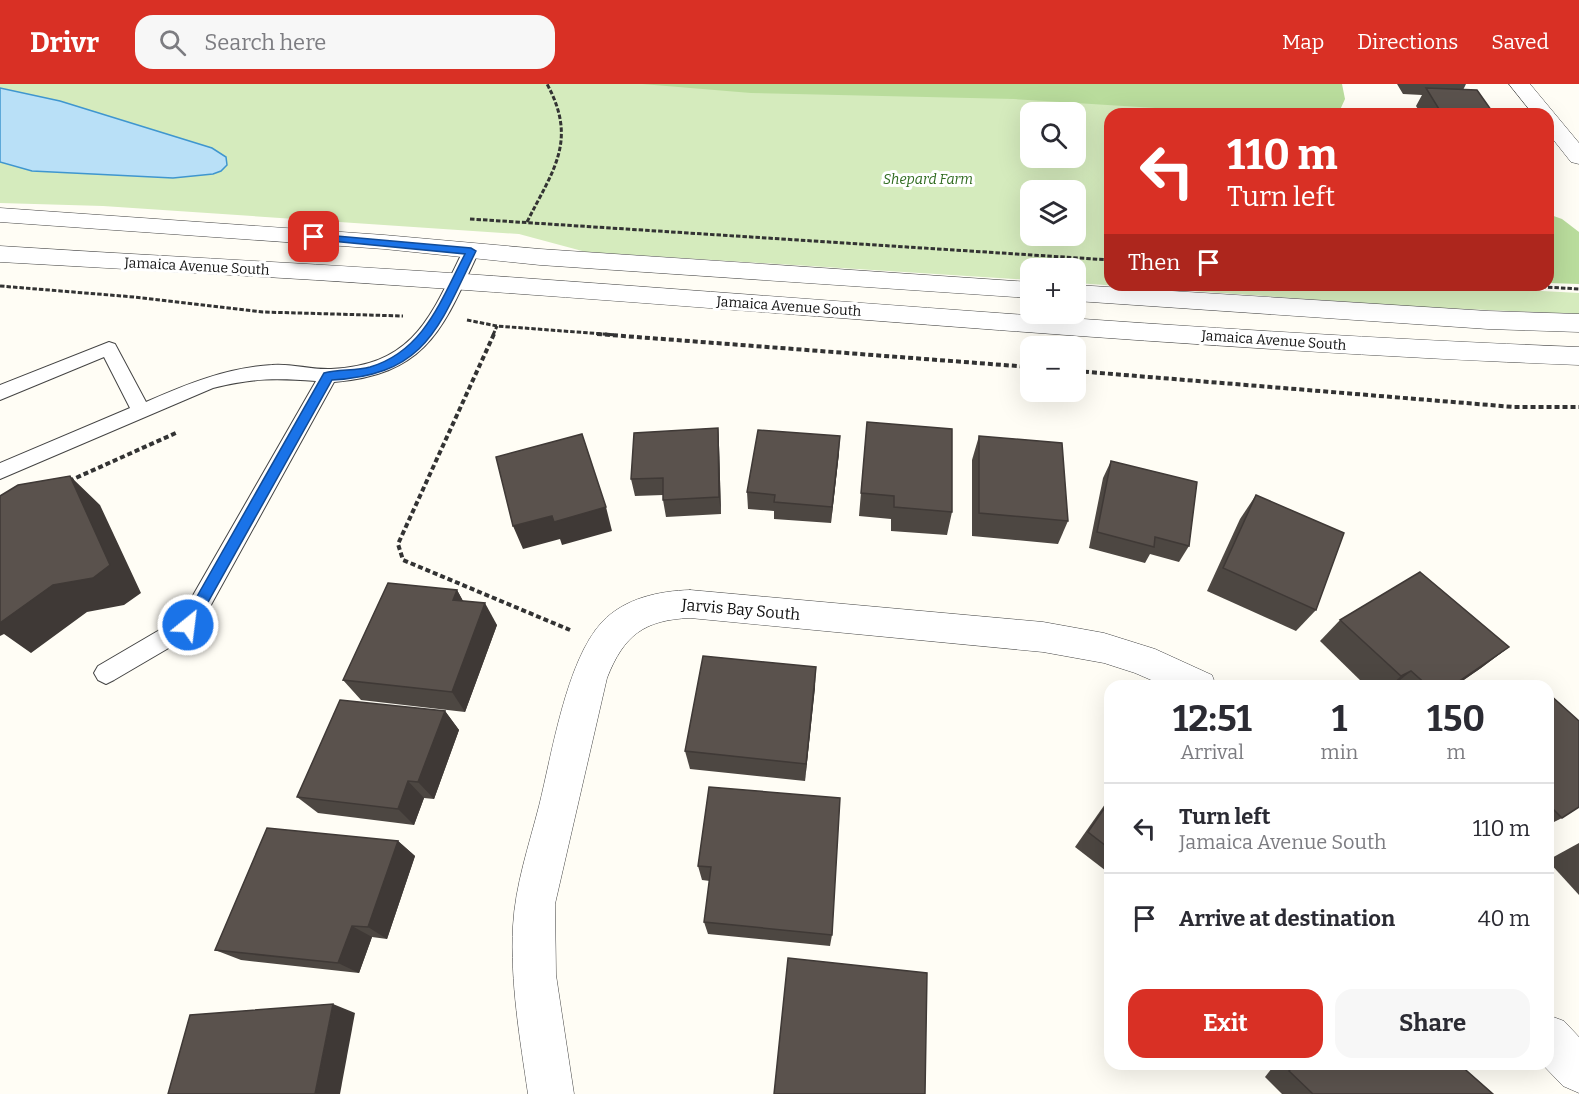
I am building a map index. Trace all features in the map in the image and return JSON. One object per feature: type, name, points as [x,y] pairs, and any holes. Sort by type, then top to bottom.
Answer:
[{"type":"street","points":[[1519,84],[1539,108]]},
{"type":"street","points":[[1554,127],[1579,158]]},
{"type":"street","name":"Jamaica Avenue South","points":[[0,215],[1020,289]]},
{"type":"street","name":"Jamaica Avenue South","points":[[0,254],[456,282],[1098,329],[1448,351],[1579,356]]},
{"type":"street","points":[[1086,294],[1488,321],[1579,323]]},
{"type":"street","name":"Jarvis Bay South","points":[[551,1094],[539,1019],[535,976],[533,941],[535,904],[589,678],[603,644],[623,623],[650,608],[690,604],[1076,641],[1146,660],[1187,680]]},
{"type":"street","points":[[1554,1043],[1579,1070]]},
{"type":"lane","points":[[0,471],[208,383],[244,374],[276,371],[328,376],[363,373],[393,362],[423,341],[438,318],[471,251]]},
{"type":"lane","points":[[0,393],[109,348],[141,411]]},
{"type":"lane","points":[[106,673],[188,625],[328,376]]},
{"type":"path","points":[[527,222],[556,159],[562,139],[560,114],[547,84]]},
{"type":"path","points":[[466,219],[1104,260]]},
{"type":"path","points":[[0,286],[134,297],[263,312],[466,320],[497,326],[1020,366]]},
{"type":"path","points":[[1554,288],[1579,289]]},
{"type":"path","points":[[497,326],[398,544],[404,560],[603,644]]},
{"type":"path","points":[[1086,372],[1514,407],[1579,407]]},
{"type":"path","points":[[63,484],[178,432]]},
{"type":"green space","name":"Shepard Farm","points":[[0,84],[1316,84],[1327,108],[1104,108],[1104,285],[1086,284],[1086,258],[1020,258],[1020,279],[586,252],[519,234],[103,206],[0,203]]},
{"type":"green space","points":[[642,84],[1342,84],[1345,99],[1341,108],[1156,108],[1014,99],[751,93]]},
{"type":"green space","points":[[1554,216],[1562,219],[1579,232],[1579,284],[1554,283]]},
{"type":"green space","name":"Shepard Farm","points":[[1191,291],[1543,291],[1579,293],[1579,314],[1422,307]]},
{"type":"water","points":[[0,88],[60,101],[212,148],[226,157],[227,165],[221,171],[213,174],[173,178],[32,171],[0,162]]},
{"type":"building","points":[[1426,88],[1477,90],[1490,108],[1438,108]]},
{"type":"building","points":[[867,422],[952,429],[952,512],[894,507],[894,496],[861,493]]},
{"type":"building","points":[[718,428],[719,497],[663,500],[663,478],[631,479],[634,433]]},
{"type":"building","points":[[758,430],[840,436],[832,507],[774,502],[775,495],[747,492]]},
{"type":"building","points":[[582,434],[606,507],[554,522],[552,516],[513,526],[496,457]]},
{"type":"building","points":[[979,436],[1062,443],[1068,521],[979,513]]},
{"type":"building","points":[[1111,461],[1197,482],[1189,546],[1155,537],[1154,547],[1097,532]]},
{"type":"building","points":[[70,476],[110,565],[93,578],[53,585],[0,623],[0,496],[18,485]]},
{"type":"building","points":[[1256,495],[1344,533],[1316,610],[1223,568]]},
{"type":"building","points":[[1420,572],[1509,647],[1461,680],[1421,680],[1411,671],[1401,676],[1340,620]]},
{"type":"building","points":[[388,583],[457,590],[453,600],[485,603],[452,692],[343,680]]},
{"type":"building","points":[[703,656],[816,667],[806,764],[685,751]]},
{"type":"building","points":[[1554,698],[1579,721],[1579,807],[1562,818],[1554,810]]},
{"type":"building","points":[[340,700],[445,711],[418,782],[408,781],[398,809],[297,797]]},
{"type":"building","points":[[709,787],[840,798],[832,935],[704,922],[711,867],[698,866]]},
{"type":"building","points":[[1104,809],[1104,844],[1088,832]]},
{"type":"building","points":[[267,828],[398,841],[368,927],[352,926],[338,963],[215,950]]},
{"type":"building","points":[[788,958],[927,973],[925,1094],[774,1094]]},
{"type":"building","points":[[333,1004],[315,1094],[168,1094],[190,1015]]},
{"type":"building","points":[[1466,1070],[1493,1094],[1313,1094],[1289,1071]]},
{"type":"route","points":[[188,625],[328,376],[351,375],[383,367],[405,355],[423,341],[438,318],[471,251],[314,237]]}]
